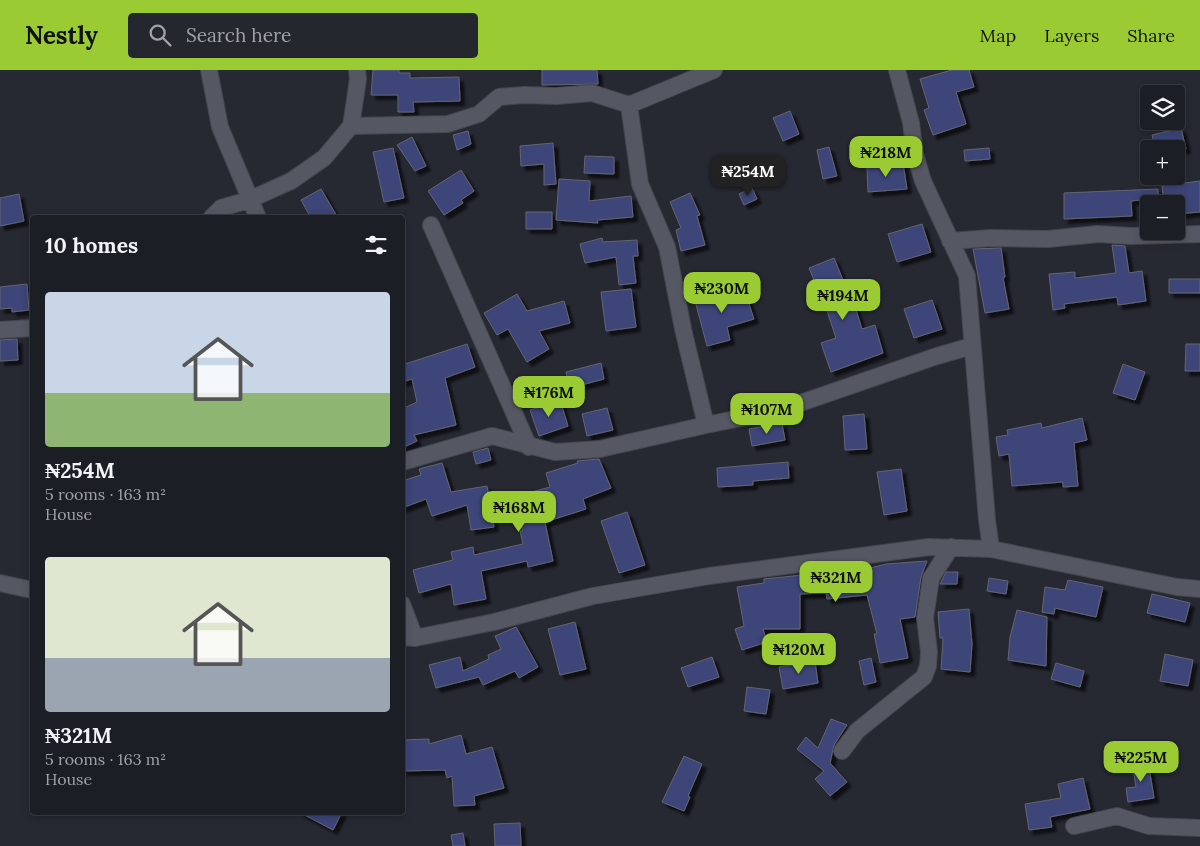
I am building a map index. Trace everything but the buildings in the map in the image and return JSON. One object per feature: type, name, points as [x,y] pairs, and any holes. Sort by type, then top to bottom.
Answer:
[{"type":"street","points":[[209,70],[220,126],[256,215]]},
{"type":"street","points":[[214,215],[221,208],[249,200],[291,182],[324,158],[351,126],[358,79],[357,70]]},
{"type":"street","points":[[351,126],[448,124],[479,114],[499,97],[524,95],[556,96],[592,93],[629,105],[714,70]]},
{"type":"street","points":[[897,70],[911,123],[923,181],[967,276],[991,549]]},
{"type":"street","points":[[629,105],[640,184],[667,247],[683,329],[706,425]]},
{"type":"street","points":[[431,225],[529,447]]},
{"type":"street","points":[[950,241],[990,238],[1048,239],[1098,234],[1131,236],[1200,234]]},
{"type":"street","points":[[0,330],[30,328]]},
{"type":"street","points":[[405,461],[492,436],[529,447],[555,452],[600,449],[780,410],[937,356],[972,346]]},
{"type":"street","points":[[405,618],[409,637],[494,622],[593,596],[700,577],[929,547],[991,549],[1177,587],[1200,589]]},
{"type":"street","points":[[842,751],[857,731],[924,677],[928,666],[929,652],[925,618],[931,578],[951,547]]},
{"type":"street","points":[[0,583],[30,590]]},
{"type":"street","points":[[1074,826],[1117,816],[1149,826],[1200,828]]}]
